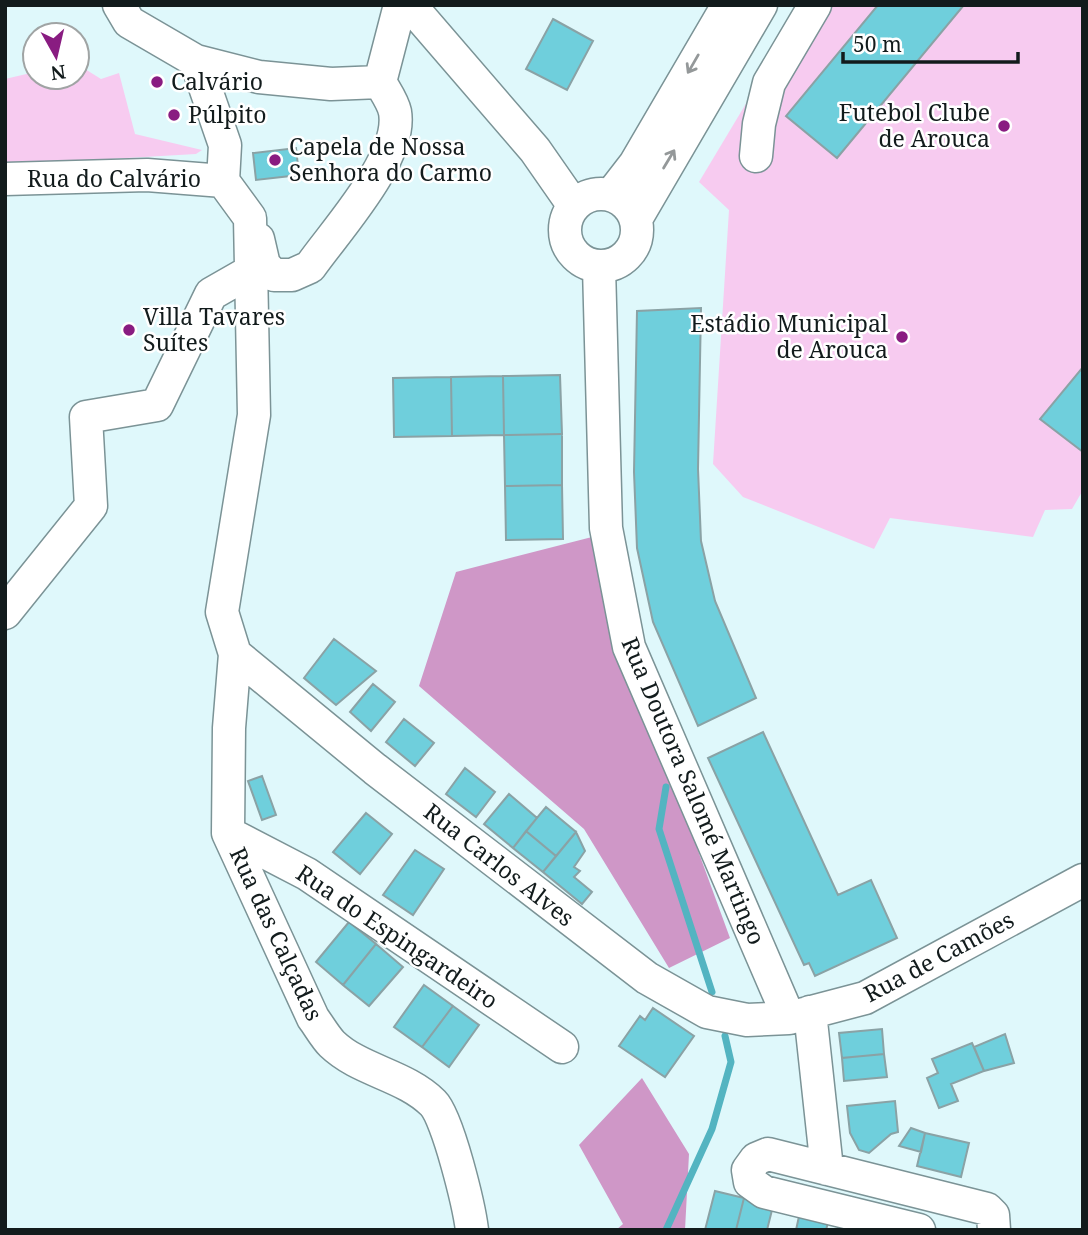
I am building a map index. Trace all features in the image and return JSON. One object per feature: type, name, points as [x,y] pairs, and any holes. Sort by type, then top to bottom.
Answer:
[{"type":"street","points":[[119,5],[130,22],[196,61],[259,76],[331,84],[380,82]]},
{"type":"street","points":[[244,211],[253,212],[264,265],[274,275],[292,275],[310,267],[382,167],[393,139],[395,111],[380,82],[400,5]]},
{"type":"street","points":[[410,5],[534,150],[574,206]]},
{"type":"street","points":[[611,195],[635,163],[728,5]]},
{"type":"street","points":[[636,219],[761,5]]},
{"type":"street","points":[[755,156],[769,83],[815,5]]},
{"type":"street","points":[[196,61],[225,145],[222,181],[250,218],[254,415],[249,462],[228,564],[222,612],[235,654]]},
{"type":"street","name":"Rua do Calvário","points":[[5,179],[147,175],[222,181]]},
{"type":"street","points":[[590,195],[611,195],[628,205],[636,219],[637,236],[630,252],[618,263],[599,267],[579,260],[566,243],[567,217],[574,206],[590,195]]},
{"type":"street","name":"Rua Doutora Salomé Martingo","points":[[599,267],[606,528],[629,647],[799,1015],[827,1169]]},
{"type":"street","points":[[5,612],[91,506],[86,417],[157,405],[211,294],[253,270]]},
{"type":"street","name":"Rua Carlos Alves","points":[[235,654],[375,769],[647,978],[707,1012],[747,1020],[799,1015]]},
{"type":"street","name":"Rua das Calçadas","points":[[235,654],[229,728],[228,833],[313,1018],[332,1044],[352,1058],[398,1078],[435,1104],[466,1188],[472,1230]]},
{"type":"street","name":"Rua do Espingardeiro","points":[[228,833],[307,874],[562,1047]]},
{"type":"street","name":"Rua de Camões","points":[[799,1015],[866,998],[1083,880]]},
{"type":"street","points":[[919,1230],[764,1192],[750,1182],[748,1170],[756,1159],[768,1154],[987,1209],[993,1215],[994,1230]]},
{"type":"shaded area","name":"Estádio Municipal de Arouca","points":[[805,5],[1083,5],[1083,490],[1072,509],[1045,510],[1033,537],[890,518],[874,549],[743,497],[713,464],[729,210],[699,182]]},
{"type":"shaded area","points":[[91,73],[101,79],[119,73],[135,134],[202,150],[196,154],[5,165],[5,79],[21,75],[21,91],[91,91]]},
{"type":"shaded area","points":[[592,537],[648,714],[730,938],[669,968],[584,829],[419,686],[456,572]]},
{"type":"shaded area","points":[[642,1078],[689,1154],[685,1230],[616,1230],[623,1224],[579,1145]]},
{"type":"building","points":[[878,5],[964,5],[837,158],[786,116]]},
{"type":"building","points":[[553,19],[593,41],[567,90],[526,69]]},
{"type":"building","name":"Capela de Nossa Senhora do Carmo","points":[[296,148],[299,175],[256,180],[253,153]]},
{"type":"building","points":[[701,308],[698,469],[701,541],[715,601],[756,698],[698,726],[653,622],[637,548],[634,472],[637,311]]},
{"type":"building","points":[[1083,367],[1083,452],[1040,419]]},
{"type":"building","points":[[560,375],[562,434],[504,435],[503,376]]},
{"type":"building","points":[[503,376],[504,435],[452,436],[451,377]]},
{"type":"building","points":[[451,377],[452,436],[394,437],[393,378]]},
{"type":"building","points":[[562,434],[562,485],[505,486],[504,435]]},
{"type":"building","points":[[562,485],[563,539],[506,540],[505,486]]},
{"type":"building","points":[[334,639],[376,671],[336,705],[304,678]]},
{"type":"building","points":[[373,684],[395,702],[371,731],[350,712]]},
{"type":"building","points":[[404,719],[434,743],[415,766],[386,742]]},
{"type":"building","points":[[763,732],[838,895],[871,880],[897,938],[815,976],[809,963],[804,965],[708,758]]},
{"type":"building","points":[[465,768],[495,792],[476,817],[446,794]]},
{"type":"building","points":[[262,776],[276,815],[262,820],[248,781]]},
{"type":"building","points":[[509,794],[537,818],[513,848],[484,824]]},
{"type":"building","points":[[546,807],[576,832],[556,856],[526,831]]},
{"type":"building","points":[[366,813],[392,834],[360,874],[333,852]]},
{"type":"building","points":[[526,831],[556,856],[543,872],[513,848]]},
{"type":"building","points":[[576,832],[585,851],[574,867],[580,871],[574,877],[592,892],[582,904],[543,872]]},
{"type":"building","points":[[415,850],[444,869],[413,915],[383,895]]},
{"type":"building","points":[[349,922],[376,944],[343,985],[316,962]]},
{"type":"building","points":[[376,944],[403,967],[369,1006],[343,985]]},
{"type":"building","points":[[424,985],[453,1006],[422,1047],[394,1027]]},
{"type":"building","points":[[453,1006],[479,1025],[449,1067],[422,1047]]},
{"type":"building","points":[[653,1008],[694,1036],[665,1077],[619,1046],[640,1016],[645,1020]]},
{"type":"building","points":[[882,1029],[884,1054],[842,1058],[839,1033]]},
{"type":"building","points":[[1005,1034],[1014,1063],[984,1071],[974,1047]]},
{"type":"building","points":[[972,1043],[984,1071],[951,1084],[958,1101],[939,1108],[927,1078],[938,1073],[932,1059]]},
{"type":"building","points":[[884,1054],[887,1077],[844,1081],[842,1058]]},
{"type":"building","points":[[895,1101],[898,1132],[891,1134],[869,1153],[859,1150],[850,1133],[847,1106]]},
{"type":"building","points":[[911,1128],[925,1133],[921,1152],[899,1146]]},
{"type":"building","points":[[925,1133],[969,1143],[961,1177],[917,1166]]},
{"type":"building","points":[[715,1191],[744,1198],[736,1230],[705,1230]]},
{"type":"building","points":[[744,1198],[773,1206],[767,1230],[736,1230]]},
{"type":"building","points":[[800,1212],[829,1219],[826,1230],[796,1230]]},
{"type":"waterway","points":[[666,787],[659,829],[712,992]]},
{"type":"waterway","points":[[666,1230],[712,1129],[731,1062],[725,1036]]},
{"type":"place","name":"Calvário","points":[[157,82]]},
{"type":"place","name":"Púlpito","points":[[174,115]]},
{"type":"place","name":"Futebol Clube de Arouca","points":[[1004,126]]},
{"type":"place","name":"Capela de Nossa Senhora do Carmo","points":[[275,160]]},
{"type":"place","name":"Villa Tavares Suítes","points":[[129,330]]},
{"type":"place","name":"Estádio Municipal de Arouca","points":[[902,337]]}]
